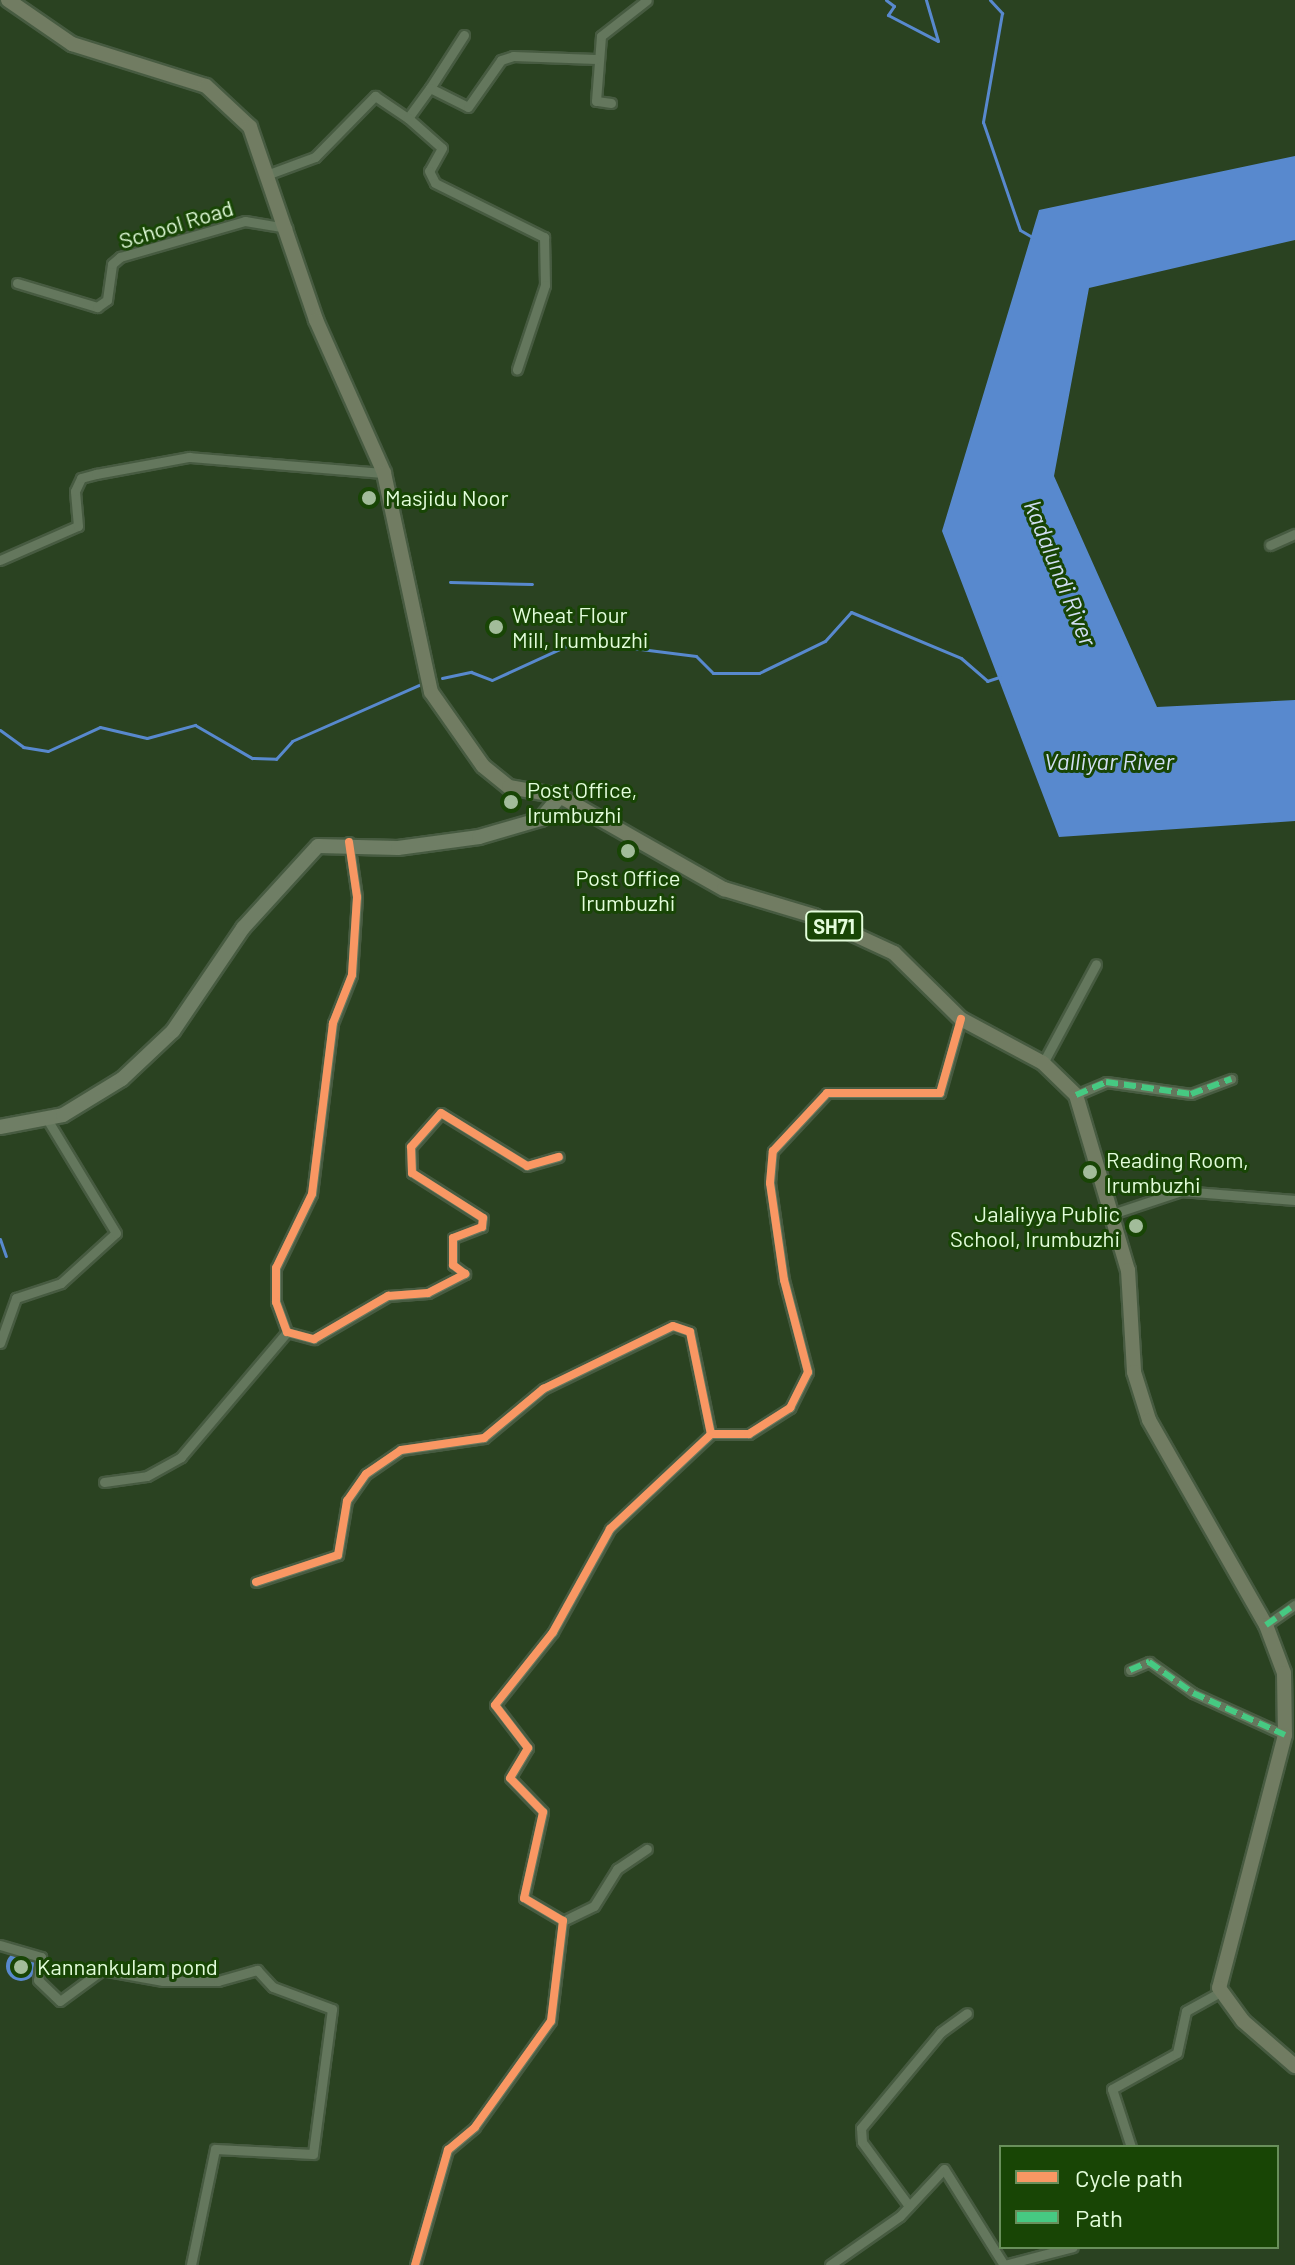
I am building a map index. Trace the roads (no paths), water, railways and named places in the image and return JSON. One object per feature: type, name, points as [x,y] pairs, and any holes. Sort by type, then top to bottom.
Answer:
[{"type":"main road","name":"SH71","points":[[8,0],[72,44],[206,86],[250,127],[269,174],[331,359],[384,473],[426,674],[443,717],[509,787],[560,796],[724,889],[814,916],[894,953],[961,1019],[1043,1063],[1076,1095],[1128,1270],[1134,1372],[1149,1420],[1266,1625],[1284,1673],[1285,1735],[1222,1991]]},
{"type":"main road","points":[[0,1127],[47,1119],[122,1079],[173,1031],[294,867],[318,846],[349,842],[380,849],[479,837],[541,819],[560,796]]},
{"type":"main road","points":[[1222,1991],[1295,2066]]},
{"type":"street","points":[[611,103],[596,101],[596,59],[601,36],[647,0]]},
{"type":"street","points":[[408,118],[464,35]]},
{"type":"street","points":[[430,88],[468,107],[501,60],[513,56],[596,59]]},
{"type":"street","points":[[269,174],[315,157],[375,96],[408,118],[442,148],[429,171],[435,183],[544,237],[545,285],[517,369]]},
{"type":"street","name":"School Road","points":[[17,283],[97,307],[107,300],[112,264],[120,257],[245,221],[287,228]]},
{"type":"street","points":[[0,560],[78,526],[75,491],[81,478],[96,474],[189,457],[384,473]]},
{"type":"street","points":[[1270,545],[1295,534]]},
{"type":"street","points":[[287,1332],[276,1302],[276,1268],[312,1194],[333,1023],[352,975],[357,897],[349,842]]},
{"type":"street","points":[[1043,1063],[1096,964]]},
{"type":"street","points":[[711,1434],[732,1437],[761,1429],[790,1408],[808,1372],[784,1280],[770,1183],[773,1151],[827,1093],[915,1098],[940,1093],[961,1019]]},
{"type":"street","points":[[1076,1095],[1106,1082],[1191,1094],[1231,1079]]},
{"type":"street","points":[[287,1332],[314,1339],[388,1296],[428,1293],[465,1274],[453,1265],[453,1238],[482,1227],[483,1218],[412,1173],[411,1147],[441,1113],[527,1166],[559,1157]]},
{"type":"street","points":[[0,1343],[16,1298],[61,1283],[116,1233],[47,1119]]},
{"type":"street","points":[[1112,1214],[1181,1191],[1295,1200]]},
{"type":"street","points":[[256,1582],[338,1555],[347,1501],[366,1474],[401,1450],[484,1438],[543,1389],[673,1326],[690,1332],[711,1434]]},
{"type":"street","points":[[104,1482],[147,1476],[181,1457],[287,1332]]},
{"type":"street","points":[[563,1921],[524,1898],[543,1812],[510,1778],[528,1748],[495,1705],[553,1632],[610,1529],[711,1434]]},
{"type":"street","points":[[1266,1625],[1295,1605]]},
{"type":"street","points":[[1130,1670],[1149,1662],[1200,1697],[1285,1735]]},
{"type":"street","points":[[563,1921],[594,1906],[617,1869],[647,1849]]},
{"type":"street","points":[[415,2265],[448,2150],[547,2031],[563,1921]]},
{"type":"street","points":[[0,1945],[41,1957],[38,1980],[60,2001],[102,1970],[163,1981],[218,1981],[257,1970],[273,1987],[332,2009],[313,2154],[215,2149],[191,2265]]},
{"type":"street","points":[[1130,2145],[1112,2089],[1177,2053],[1186,2011],[1222,1991]]},
{"type":"street","points":[[909,2206],[862,2142],[861,2128],[941,2032],[967,2013]]},
{"type":"street","points":[[830,2265],[909,2206],[944,2169],[1004,2265],[1065,2249]]},
{"type":"water","name":"Valliyar River","points":[[1295,156],[1295,240],[1089,288],[1054,476],[1157,707],[1295,700],[1295,821],[1059,837],[942,531],[1039,210]]},
{"type":"water","points":[[21,1951],[27,1952],[35,1960],[35,1972],[27,1980],[21,1981],[15,1980],[7,1972],[6,1966],[7,1960],[15,1952]]},
{"type":"waterway","points":[[886,0],[894,6],[888,15],[938,41],[926,0]]},
{"type":"waterway","points":[[990,0],[1002,13],[983,122],[1020,230],[1032,237]]},
{"type":"waterway","points":[[450,582],[532,584]]},
{"type":"waterway","points":[[442,678],[471,672],[492,680],[577,641],[696,656],[713,673],[759,673],[825,641],[851,612],[961,658],[987,681],[999,677]]},
{"type":"waterway","points":[[0,730],[23,747],[48,751],[100,727],[147,738],[195,725],[252,758],[276,759],[292,741],[419,685]]},
{"type":"waterway","points":[[0,1239],[6,1256]]},
{"type":"place","name":"Masjidu Noor","points":[[369,498]]},
{"type":"place","name":"Wheat Flour Mill, Irumbuzhi","points":[[496,627]]},
{"type":"place","name":"Post Office, Irumbuzhi","points":[[511,802]]},
{"type":"place","name":"Post Office Irumbuzhi","points":[[628,851]]},
{"type":"place","name":"Reading Room, Irumbuzhi","points":[[1090,1172]]},
{"type":"place","name":"Jalaliyya Public School, Irumbuzhi","points":[[1136,1226]]},
{"type":"place","name":"Kannankulam pond","points":[[21,1967]]},
{"type":"water label","name":"kadalundi River","points":[[1061,573]]}]
